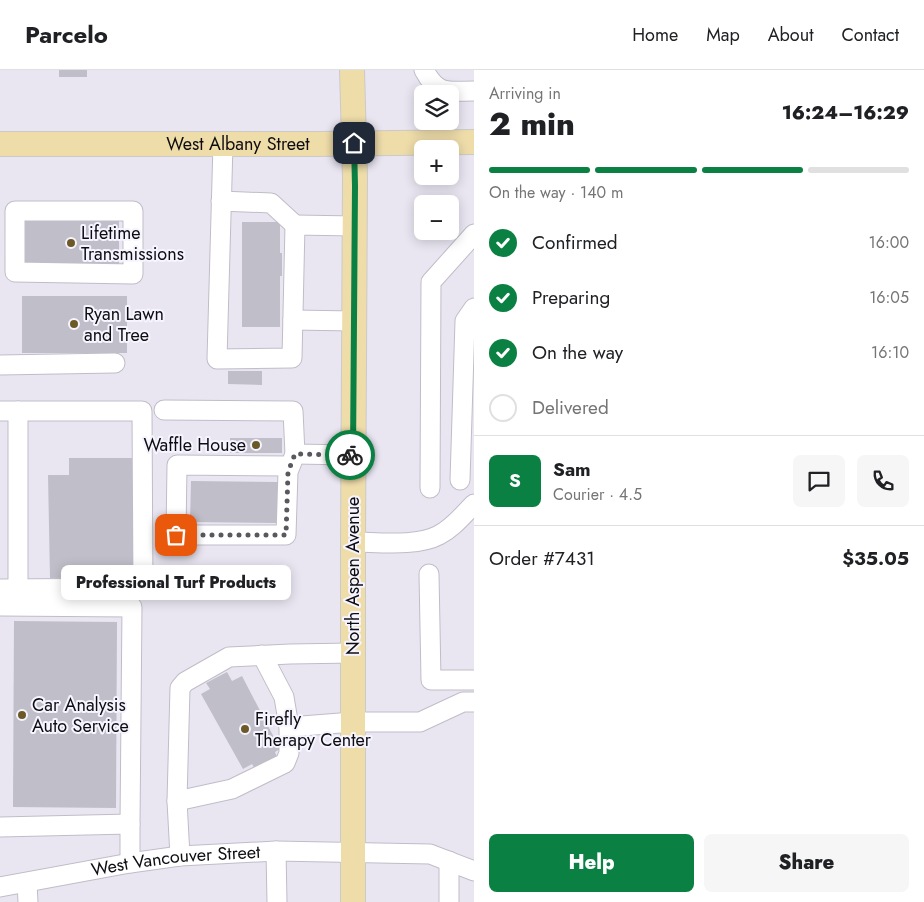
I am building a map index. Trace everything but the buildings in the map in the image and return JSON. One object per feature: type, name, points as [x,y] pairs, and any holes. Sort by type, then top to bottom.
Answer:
[{"type":"main road","name":"North Aspen Avenue","points":[[352,70],[354,143],[353,902]]},
{"type":"main road","name":"West Albany Street","points":[[0,144],[474,142]]},
{"type":"street","points":[[424,70],[431,83],[442,91],[474,91]]},
{"type":"street","points":[[223,144],[217,359],[292,358],[295,225]]},
{"type":"street","points":[[221,200],[271,203],[295,225],[354,226]]},
{"type":"street","points":[[14,211],[134,212],[134,274],[15,272],[7,243],[14,211]]},
{"type":"street","points":[[430,488],[432,282],[474,234]]},
{"type":"street","points":[[460,480],[465,321],[474,308]]},
{"type":"street","points":[[292,320],[354,321]]},
{"type":"street","points":[[0,365],[115,363]]},
{"type":"street","points":[[164,410],[292,411],[293,460],[288,472],[286,535],[176,535],[178,465],[293,460],[353,455]]},
{"type":"street","points":[[9,411],[142,411],[143,588],[9,589],[9,411]]},
{"type":"street","points":[[353,542],[430,540],[452,526],[474,504]]},
{"type":"street","points":[[429,574],[431,680],[474,680]]},
{"type":"street","points":[[0,606],[132,607],[130,863]]},
{"type":"street","points":[[186,855],[180,688],[185,682],[228,657],[353,653]]},
{"type":"street","points":[[184,800],[232,789],[285,763],[289,753],[284,697],[262,655]]},
{"type":"street","points":[[288,727],[353,722],[420,722],[462,702],[474,702]]},
{"type":"street","points":[[0,827],[130,824]]},
{"type":"street","points":[[276,851],[277,902]]},
{"type":"street","name":"West Vancouver Street","points":[[0,887],[130,863],[186,855],[276,851],[430,854],[474,871]]},
{"type":"street","points":[[449,861],[449,902]]},
{"type":"street","points":[[27,883],[28,902]]},
{"type":"way so far","points":[[176,535],[286,535],[288,472],[295,454],[350,455]]},
{"type":"place","name":"Lifetime Transmissions","points":[[71,243]]},
{"type":"place","name":"Ryan Lawn and Tree","points":[[74,324]]},
{"type":"place","name":"Waffle House","points":[[256,445]]},
{"type":"place","name":"Professional Turf Products","points":[[176,535]]},
{"type":"place","name":"Car Analysis Auto Service","points":[[22,715]]},
{"type":"place","name":"Firefly Therapy Center","points":[[245,729]]},
{"type":"route","points":[[350,455],[353,455],[354,143]]}]
